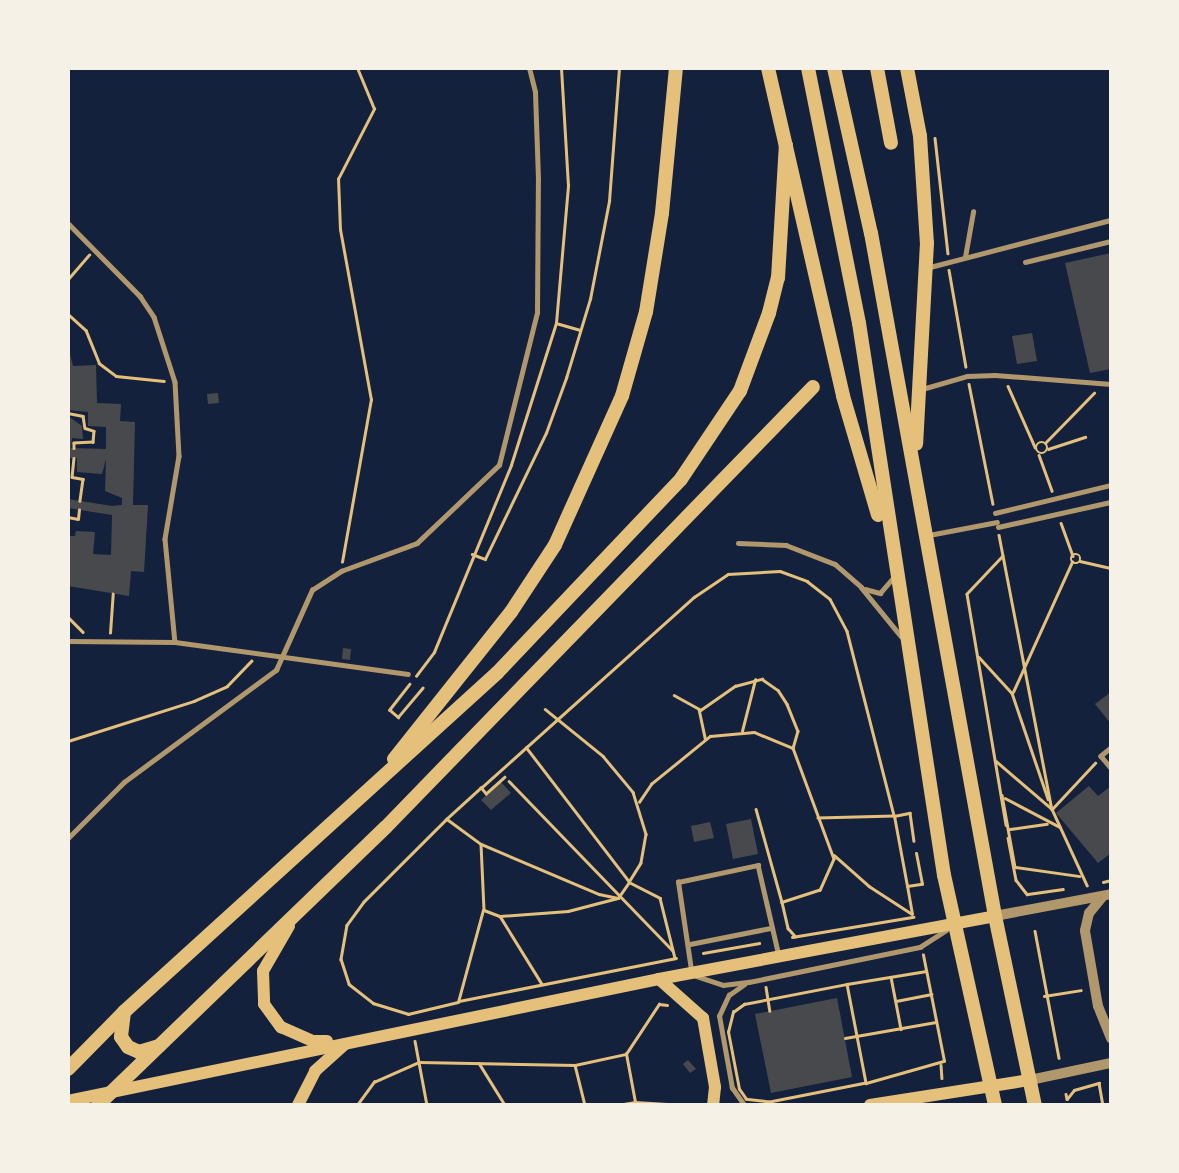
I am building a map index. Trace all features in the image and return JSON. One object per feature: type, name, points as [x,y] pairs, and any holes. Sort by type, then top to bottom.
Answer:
[{"type":"main road","points":[[359,803],[512,612],[555,545],[590,475],[622,396],[646,312],[662,213],[676,68]]},
{"type":"main road","points":[[768,68],[843,396],[895,573]]},
{"type":"main road","points":[[808,68],[859,323],[895,573],[954,924],[995,1105]]},
{"type":"main road","points":[[834,68],[915,467],[995,916],[1035,1105]]},
{"type":"main road","points":[[877,68],[891,143]]},
{"type":"main road","points":[[907,68],[922,148],[926,268],[917,390],[915,467]]},
{"type":"main road","points":[[68,1069],[125,1011],[359,803],[497,673],[629,537],[724,420],[755,355],[778,278],[786,145]]},
{"type":"main road","points":[[98,1105],[298,912],[813,387]]},
{"type":"main road","points":[[298,912],[263,971],[264,1003],[271,1017],[297,1036],[348,1041]]},
{"type":"main road","points":[[68,1101],[115,1088],[348,1041],[995,916]]},
{"type":"main road","points":[[659,979],[703,1018],[715,1087],[713,1105]]},
{"type":"main road","points":[[125,1011],[121,1037],[131,1050],[161,1046]]},
{"type":"main road","points":[[298,1105],[315,1070],[348,1041]]},
{"type":"main road","points":[[870,1105],[1030,1080]]},
{"type":"street","points":[[995,916],[1108,898]]},
{"type":"street","points":[[1108,898],[1089,913],[1085,931],[1096,997],[1111,1038]]},
{"type":"street","points":[[1030,1080],[1111,1063]]},
{"type":"lane","points":[[68,838],[124,782],[257,685],[286,654],[312,590],[341,571],[417,543],[499,464],[537,313],[538,179],[535,92],[529,68]]},
{"type":"lane","points":[[965,257],[973,212]]},
{"type":"lane","points":[[926,268],[1111,220]]},
{"type":"lane","points":[[68,223],[140,296],[154,317],[175,382],[179,456],[165,539],[175,642]]},
{"type":"lane","points":[[1026,262],[1111,241]]},
{"type":"lane","points":[[917,390],[967,376],[1111,384]]},
{"type":"lane","points":[[995,513],[1111,485]]},
{"type":"lane","points":[[928,536],[1111,502]]},
{"type":"lane","points":[[738,543],[773,543],[806,551],[835,564],[861,587],[906,641]]},
{"type":"lane","points":[[861,587],[880,593],[895,573]]},
{"type":"lane","points":[[68,641],[175,642],[286,654],[408,674]]},
{"type":"lane","points":[[1111,748],[1101,756],[1111,768]]},
{"type":"lane","points":[[779,957],[758,865],[678,881],[690,944],[691,974],[723,985],[920,947],[954,924]]},
{"type":"lane","points":[[690,944],[772,928]]},
{"type":"lane","points":[[744,1105],[732,1088],[719,1016],[729,995],[749,982]]},
{"type":"path","points":[[341,571],[371,400],[341,230],[338,179],[374,109],[357,68]]},
{"type":"path","points":[[472,554],[485,559],[525,481],[546,433],[580,330],[611,192],[619,68]]},
{"type":"path","points":[[934,133],[948,261],[967,376],[995,513]]},
{"type":"path","points":[[68,279],[93,249]]},
{"type":"path","points":[[68,314],[86,330],[99,363],[116,376],[175,382]]},
{"type":"path","points":[[556,323],[580,330]]},
{"type":"path","points":[[1003,376],[1040,455],[1052,493],[1041,496]]},
{"type":"path","points":[[1035,447],[1045,443],[1102,384]]},
{"type":"path","points":[[68,413],[83,416],[85,428],[94,431],[93,442],[74,443],[74,448]]},
{"type":"path","points":[[1040,455],[1048,449],[1085,438]]},
{"type":"path","points":[[1045,443],[1048,449]]},
{"type":"path","points":[[74,458],[72,477],[83,479],[80,501]]},
{"type":"path","points":[[993,506],[1000,505]]},
{"type":"path","points":[[68,517],[78,519],[79,510]]},
{"type":"path","points":[[1012,693],[1025,670],[1072,562],[1073,556],[1061,523]]},
{"type":"path","points":[[997,524],[1052,809]]},
{"type":"path","points":[[1003,555],[967,593],[1006,825]]},
{"type":"path","points":[[1073,556],[1079,556],[1080,561]]},
{"type":"path","points":[[1072,562],[1080,561],[1111,568]]},
{"type":"path","points":[[682,957],[408,1014],[373,1003],[349,984],[341,959],[347,925],[364,902],[447,819],[694,597],[728,574],[780,571],[807,581],[830,599],[847,631],[894,816],[914,923]]},
{"type":"path","points":[[110,640],[113,594]]},
{"type":"path","points":[[68,617],[84,633],[101,640]]},
{"type":"path","points":[[68,741],[194,701],[228,686],[261,651]]},
{"type":"path","points":[[979,657],[1012,693],[1052,809],[1079,876],[1090,885],[1081,887]]},
{"type":"path","points":[[742,731],[755,680]]},
{"type":"path","points":[[699,711],[735,685],[755,680],[771,684],[783,697],[798,731],[793,748],[807,776],[818,818],[834,854],[869,886],[912,914]]},
{"type":"path","points":[[401,713],[422,688]]},
{"type":"path","points":[[674,695],[699,711],[705,738]]},
{"type":"path","points":[[484,910],[500,916],[568,911],[618,898],[645,854],[646,834],[639,802],[614,766],[545,709]]},
{"type":"path","points":[[639,802],[652,784],[705,738],[742,731],[793,748]]},
{"type":"path","points":[[526,748],[629,882],[660,898],[676,958]]},
{"type":"path","points":[[1052,809],[1101,756]]},
{"type":"path","points":[[995,760],[1052,809]]},
{"type":"path","points":[[481,788],[486,794],[505,776]]},
{"type":"path","points":[[509,781],[618,898],[674,953]]},
{"type":"path","points":[[999,792],[1047,824],[1060,827]]},
{"type":"path","points":[[1004,797],[1017,883],[1029,896],[1068,889]]},
{"type":"path","points":[[756,809],[788,928],[794,936],[912,914]]},
{"type":"path","points":[[818,818],[894,816],[910,813],[914,841]]},
{"type":"path","points":[[447,819],[481,844],[599,894],[618,898]]},
{"type":"path","points":[[1010,830],[1047,824]]},
{"type":"path","points":[[1008,838],[1015,867]]},
{"type":"path","points":[[458,1002],[484,910],[481,844]]},
{"type":"path","points":[[782,901],[820,890],[829,877],[834,854]]},
{"type":"path","points":[[907,886],[922,884],[916,854]]},
{"type":"path","points":[[1015,867],[1079,876]]},
{"type":"path","points":[[500,916],[542,985]]},
{"type":"path","points":[[1035,931],[1044,996],[1059,1058]]},
{"type":"path","points":[[703,953],[759,943]]},
{"type":"path","points":[[922,953],[936,1022],[942,1078]]},
{"type":"path","points":[[926,971],[744,1004],[727,1020],[730,1043],[739,1089],[746,1099],[757,1103],[866,1083],[941,1065]]},
{"type":"path","points":[[891,977],[901,1029]]},
{"type":"path","points":[[847,984],[866,1083]]},
{"type":"path","points":[[765,985],[770,1012]]},
{"type":"path","points":[[1044,996],[1081,990]]},
{"type":"path","points":[[896,1001],[931,994]]},
{"type":"path","points":[[357,1105],[374,1082],[419,1062],[575,1065],[626,1054],[660,1004],[672,1006]]},
{"type":"path","points":[[408,1014],[426,1105]]},
{"type":"path","points":[[845,1038],[936,1022]]},
{"type":"path","points":[[626,1054],[635,1102]]},
{"type":"path","points":[[479,1062],[505,1105]]},
{"type":"path","points":[[575,1065],[585,1105]]},
{"type":"path","points":[[1065,1105],[1067,1096],[1074,1090],[1099,1083],[1103,1105]]},
{"type":"path","points":[[786,1090],[788,1098]]},
{"type":"path","points":[[618,1105],[635,1102],[683,1105]]},
{"type":"building","points":[[1111,253],[1111,369],[1090,373],[1065,263]]},
{"type":"building","points":[[1032,333],[1037,361],[1017,364],[1012,336]]},
{"type":"building","points":[[68,346],[73,366],[96,365],[97,403],[121,404],[120,421],[135,422],[133,505],[148,505],[144,572],[131,571],[129,596],[68,586],[68,536],[75,536],[76,531],[95,532],[93,554],[111,555],[112,515],[68,508],[68,499],[112,506],[122,505],[122,498],[105,491],[106,459],[102,474],[77,472],[77,458],[68,458],[68,416],[82,426],[83,439],[72,438],[71,448],[106,449],[106,427],[88,426],[88,412],[68,410]]},
{"type":"building","points":[[218,393],[219,403],[208,404],[207,394]]},
{"type":"building","points":[[343,648],[351,649],[350,660],[342,659]]},
{"type":"building","points":[[1111,692],[1111,724],[1095,704]]},
{"type":"building","points":[[501,782],[511,793],[491,810],[481,800]]},
{"type":"building","points":[[1089,786],[1098,796],[1111,786],[1111,853],[1098,863],[1056,813]]},
{"type":"building","points":[[751,819],[758,854],[733,859],[726,824]]},
{"type":"building","points":[[710,822],[714,838],[694,842],[691,826]]},
{"type":"building","points":[[837,998],[852,1077],[771,1093],[755,1014]]},
{"type":"building","points":[[688,1060],[696,1069],[690,1073],[683,1064]]}]
